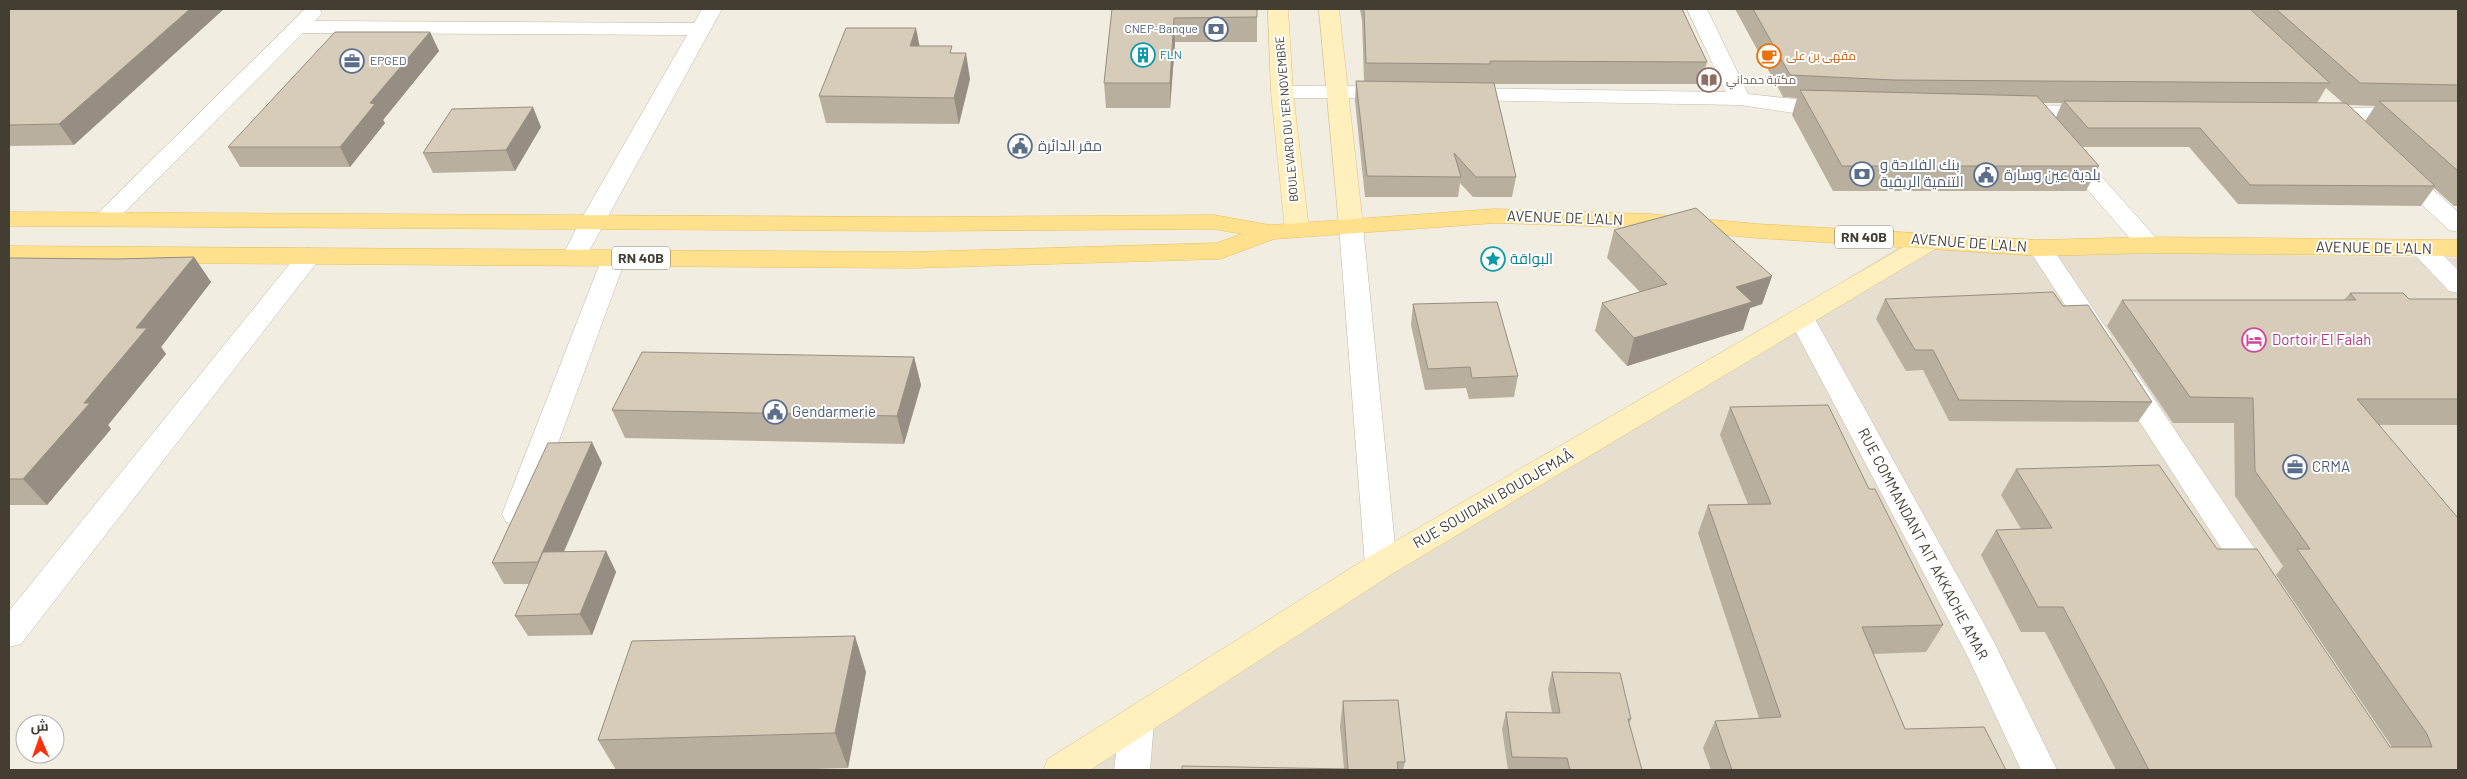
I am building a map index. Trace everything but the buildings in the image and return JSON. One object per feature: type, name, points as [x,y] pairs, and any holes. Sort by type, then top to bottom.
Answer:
[{"type":"main road","name":"BOULEVARD DU 1ER NOVEMBRE","points":[[1278,9],[1282,92],[1297,230]]},
{"type":"main road","points":[[1329,9],[1351,226]]},
{"type":"main road","name":"AVENUE DE L'ALN","points":[[1271,232],[1495,216],[1651,221],[1756,231],[1933,240],[2040,248],[2149,246],[2458,248]]},
{"type":"main road","name":"RN 40B","points":[[9,219],[106,218],[921,224],[1214,222],[1271,232]]},
{"type":"main road","points":[[913,260],[921,224]]},
{"type":"main road","name":"RN 40B","points":[[9,254],[913,260],[1220,251],[1271,232]]},
{"type":"main road","name":"RUE SOUIDANI BOUDJEMAÂ","points":[[1062,770],[1381,565],[1802,319],[1933,240]]},
{"type":"street","points":[[106,218],[317,9]]},
{"type":"street","points":[[574,257],[592,221],[712,9]]},
{"type":"street","points":[[1698,9],[1740,99]]},
{"type":"street","points":[[299,27],[702,29]]},
{"type":"street","points":[[1282,92],[1338,91],[1740,99],[1794,107],[1858,110]]},
{"type":"street","points":[[2317,95],[2359,134]]},
{"type":"street","points":[[1994,112],[2112,113]]},
{"type":"street","points":[[2033,112],[2149,246]]},
{"type":"street","points":[[2299,114],[2458,115]]},
{"type":"street","points":[[2388,160],[2458,225]]},
{"type":"street","points":[[1351,226],[1381,565]]},
{"type":"street","points":[[2040,248],[2271,599]]},
{"type":"street","points":[[2422,248],[2458,285]]},
{"type":"street","points":[[9,634],[309,256]]},
{"type":"street","points":[[517,514],[614,258]]},
{"type":"street","name":"RUE COMMANDANT AIT AKKACHE AMAR","points":[[1802,319],[1981,650],[2040,770]]},
{"type":"street","points":[[1132,770],[1137,722]]},
{"type":"shaded area","points":[[1897,248],[2458,258],[2458,770],[1054,770]]},
{"type":"place","name":"CNEP-Banque","points":[[1216,29]]},
{"type":"place","name":"FLN","points":[[1143,55]]},
{"type":"place","name":"مقهى بن على","points":[[1769,56]]},
{"type":"place","name":"EPGED","points":[[352,61]]},
{"type":"place","name":"مكتبة حمداني","points":[[1709,80]]},
{"type":"place","name":"مقر الدائرة","points":[[1020,146]]},
{"type":"place","name":"بنك الفلاحة و التنمية الريفية","points":[[1862,174]]},
{"type":"place","name":"بلدية عين وسارة","points":[[1986,175]]},
{"type":"place","name":"البواقة","points":[[1493,259]]},
{"type":"place","name":"Dortoir El Falah","points":[[2254,340]]},
{"type":"place","name":"Gendarmerie","points":[[775,412]]},
{"type":"place","name":"CRMA","points":[[2295,467]]}]
